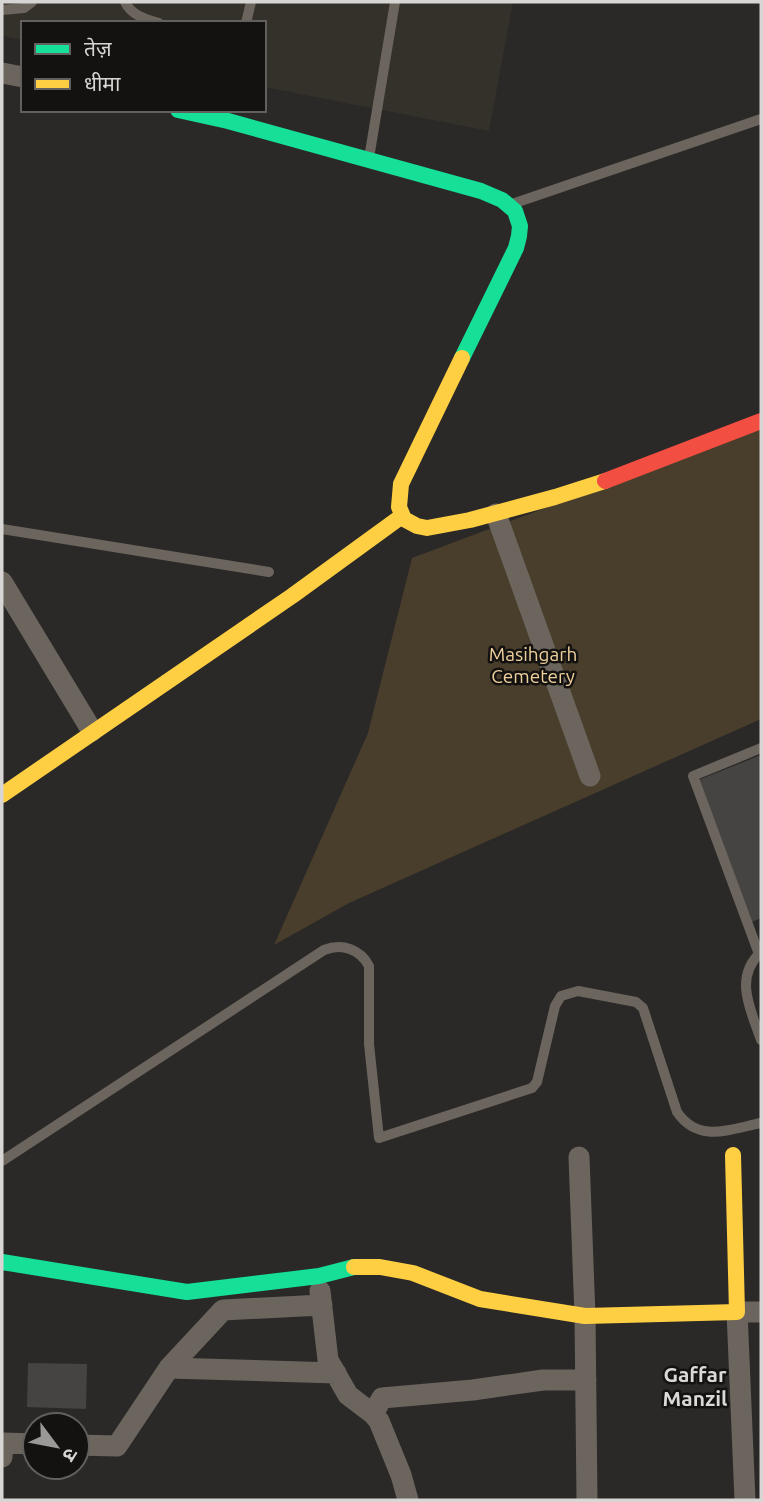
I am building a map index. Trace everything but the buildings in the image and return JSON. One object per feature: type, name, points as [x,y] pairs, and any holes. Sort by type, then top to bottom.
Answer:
[{"type":"street","points":[[2,73],[21,77]]},
{"type":"street","points":[[195,112],[229,116],[481,191],[509,205],[517,213],[521,222],[516,248],[401,484],[397,499],[398,509],[402,516],[417,526],[426,528],[538,504],[761,421]]},
{"type":"street","points":[[496,514],[590,776]]},
{"type":"street","points":[[2,793],[292,596],[402,516]]},
{"type":"street","points":[[2,582],[92,731]]},
{"type":"street","points":[[733,1155],[745,1500]]},
{"type":"street","points":[[579,1157],[585,1316],[587,1500]]},
{"type":"street","points":[[2,1262],[187,1293],[319,1276],[353,1267],[380,1267],[412,1273],[480,1299],[585,1316],[761,1312]]},
{"type":"street","points":[[319,1276],[328,1360],[348,1395],[379,1421],[408,1500]]},
{"type":"street","points":[[91,1445],[117,1446],[169,1368],[223,1310],[322,1305]]},
{"type":"street","points":[[169,1368],[336,1373]]},
{"type":"street","points":[[373,1414],[378,1402],[387,1397],[543,1380],[586,1380]]},
{"type":"street","points":[[2,1457],[3,1443],[21,1444]]},
{"type":"lane","points":[[2,10],[24,8],[32,2]]},
{"type":"lane","points":[[125,2],[138,16],[153,21]]},
{"type":"lane","points":[[246,21],[251,2]]},
{"type":"lane","points":[[368,159],[395,2]]},
{"type":"lane","points":[[509,205],[761,119]]},
{"type":"lane","points":[[2,529],[269,572]]},
{"type":"lane","points":[[761,748],[692,776],[760,953],[747,973],[744,984],[761,1040]]},
{"type":"lane","points":[[2,1161],[333,946],[355,951],[366,959],[369,966],[369,1044],[379,1138],[532,1088],[537,1082],[555,1006],[561,996],[578,991],[636,1002],[643,1008],[677,1112],[687,1124],[706,1133],[761,1123]]},
{"type":"shaded area","points":[[2,2],[513,2],[489,131],[266,87],[266,21],[21,21],[21,40],[2,36]]},
{"type":"green space","name":"Masihgarh Cemetery","points":[[761,427],[761,719],[349,903],[274,945],[368,733],[412,558]]},
{"type":"traffic: fast","points":[[187,112],[481,191],[502,200],[515,211],[520,226],[516,248],[462,358]]},
{"type":"traffic: fast","points":[[2,1262],[187,1292],[319,1276],[354,1267]]},
{"type":"traffic: slow","points":[[462,358],[401,484],[399,507],[404,519],[427,528],[470,520],[605,481]]},
{"type":"traffic: slow","points":[[2,795],[292,596],[402,516]]},
{"type":"traffic: slow","points":[[354,1267],[380,1267],[413,1273],[480,1299],[585,1316],[737,1312],[733,1155]]},
{"type":"traffic: jam","points":[[605,481],[761,421]]},
{"type":"district","name":"Gaffar Manzil","points":[[695,1386]]}]
